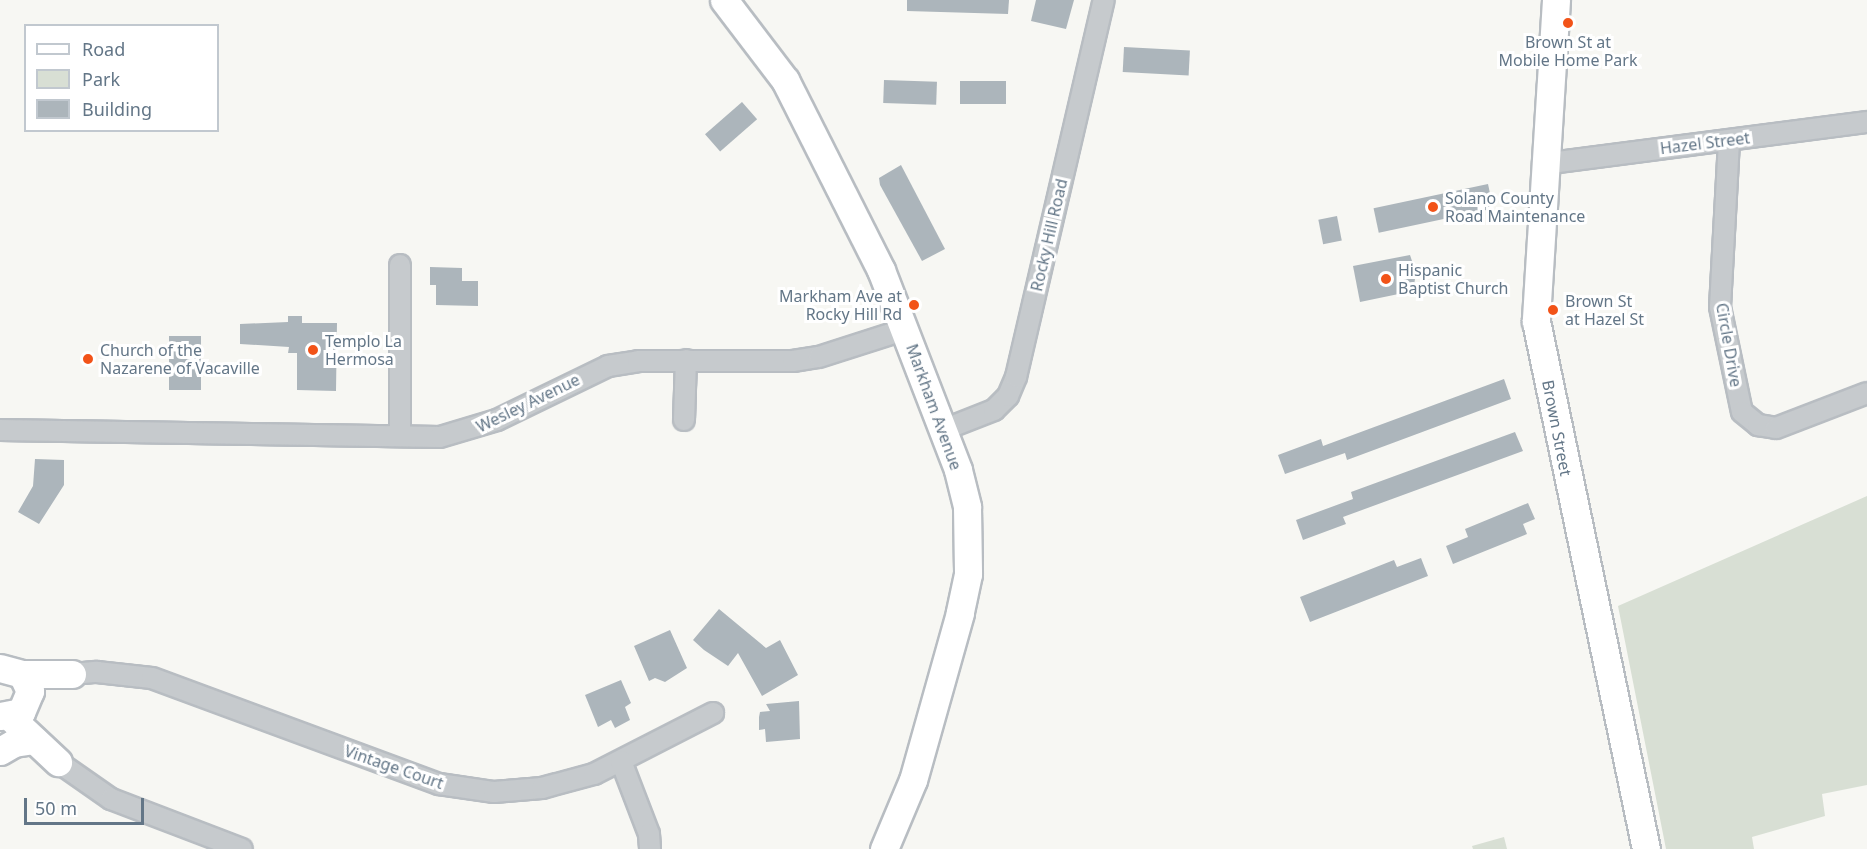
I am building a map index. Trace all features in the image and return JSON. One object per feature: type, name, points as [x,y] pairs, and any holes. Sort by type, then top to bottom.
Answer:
[{"type":"street","name":"Markham Avenue","points":[[724,0],[785,80],[846,196],[906,329],[943,430],[967,507],[969,574],[913,780],[884,849]]},
{"type":"street","name":"Rocky Hill Road","points":[[943,430],[994,410],[1008,396],[1016,377],[1104,0]]},
{"type":"street","name":"Brown Street","points":[[1556,0],[1543,164],[1536,321],[1646,849]]},
{"type":"street","name":"Hazel Street","points":[[1543,164],[1867,122]]},
{"type":"street","name":"Circle Drive","points":[[1729,141],[1720,307],[1742,412],[1758,425],[1776,428],[1867,393]]},
{"type":"street","points":[[400,266],[400,436]]},
{"type":"street","name":"Wesley Avenue","points":[[0,430],[441,437],[465,433],[608,366],[638,361],[793,361],[819,357],[906,329]]},
{"type":"street","points":[[684,420],[686,360]]},
{"type":"street","name":"Vintage Court","points":[[72,674],[97,672],[152,678],[412,775],[466,789],[542,788],[594,774],[713,713]]},
{"type":"street","points":[[10,695],[72,674]]},
{"type":"street","points":[[10,695],[34,740],[58,762],[111,799],[242,849]]},
{"type":"street","points":[[10,695],[58,762]]},
{"type":"street","points":[[0,751],[14,743],[34,740]]},
{"type":"street","points":[[621,761],[649,834],[650,849]]},
{"type":"green space","points":[[1867,496],[1867,785],[1822,794],[1825,816],[1752,837],[1754,849],[1666,849],[1618,606]]},
{"type":"green space","points":[[1504,837],[1507,849],[1473,849],[1472,846]]},
{"type":"building","points":[[907,0],[1009,0],[1008,14],[907,11]]},
{"type":"building","points":[[1036,0],[1074,0],[1066,29],[1031,21]]},
{"type":"building","points":[[1124,47],[1190,50],[1189,75],[1123,72]]},
{"type":"building","points":[[884,80],[937,82],[936,105],[883,103]]},
{"type":"building","points":[[960,81],[1006,81],[1006,104],[960,104]]},
{"type":"building","points":[[742,102],[757,119],[720,152],[705,134]]},
{"type":"building","points":[[901,165],[945,249],[922,261],[880,185],[879,178]]},
{"type":"building","name":"Solano County Road Maintenance","points":[[1488,184],[1493,208],[1379,233],[1374,208]]},
{"type":"building","points":[[1337,216],[1342,241],[1323,244],[1318,220]]},
{"type":"building","name":"Hispanic Baptist Church","points":[[1410,255],[1416,273],[1413,291],[1360,302],[1353,266]]},
{"type":"building","points":[[430,267],[462,268],[462,281],[478,281],[478,306],[436,305],[436,285],[430,285]]},
{"type":"building","name":"Templo La Hermosa","points":[[288,316],[302,316],[302,323],[337,323],[336,391],[297,390],[297,353],[288,353],[289,347],[240,344],[240,324],[288,322]]},
{"type":"building","points":[[169,336],[201,336],[201,390],[169,390]]},
{"type":"building","points":[[1504,379],[1511,399],[1347,460],[1345,453],[1285,474],[1278,455],[1321,439],[1323,446]]},
{"type":"building","points":[[1515,432],[1523,451],[1343,517],[1346,524],[1303,540],[1296,520],[1353,499],[1351,492]]},
{"type":"building","points":[[35,459],[64,460],[64,485],[39,524],[18,512],[33,486]]},
{"type":"building","points":[[1528,503],[1535,519],[1523,524],[1527,534],[1453,564],[1446,546],[1468,537],[1465,529]]},
{"type":"building","points":[[1421,558],[1428,576],[1310,622],[1300,597],[1394,560],[1397,567]]},
{"type":"building","points":[[719,609],[766,648],[780,640],[798,675],[762,696],[738,653],[728,666],[704,650],[693,640]]},
{"type":"building","points":[[670,630],[687,668],[665,682],[655,678],[649,681],[634,646]]},
{"type":"building","points":[[621,680],[631,703],[625,707],[630,720],[615,728],[611,720],[598,727],[585,695]]},
{"type":"building","points":[[799,701],[800,739],[766,742],[765,729],[759,730],[759,717],[760,712],[770,711],[766,704]]},
{"type":"place","name":"Brown St at Mobile Home Park","points":[[1568,23]]},
{"type":"place","name":"Solano County Road Maintenance","points":[[1433,207]]},
{"type":"place","name":"Hispanic Baptist Church","points":[[1386,279]]},
{"type":"place","name":"Markham Ave at Rocky Hill Rd","points":[[914,305]]},
{"type":"place","name":"Brown St at Hazel St","points":[[1553,310]]},
{"type":"place","name":"Templo La Hermosa","points":[[313,350]]},
{"type":"place","name":"Church of the Nazarene of Vacaville","points":[[88,359]]}]
